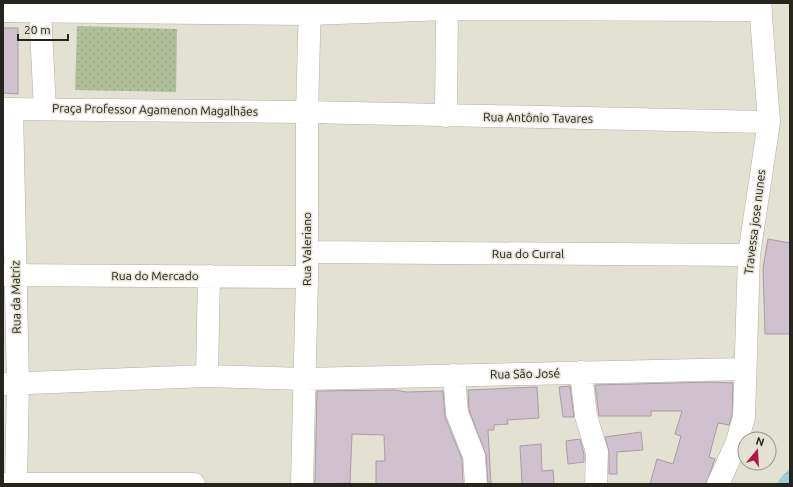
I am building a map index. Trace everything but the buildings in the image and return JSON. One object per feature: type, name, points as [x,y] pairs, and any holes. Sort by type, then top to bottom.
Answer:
[{"type":"street","points":[[446,116],[448,6]]},
{"type":"street","points":[[10,8],[40,10],[310,9],[448,6],[761,6]]},
{"type":"street","name":"Travessa jose nunes","points":[[718,484],[737,442],[744,417],[746,390],[744,369],[749,255],[769,122],[761,6]]},
{"type":"street","name":"Rua Valeriano","points":[[302,484],[307,277],[307,112],[310,9]]},
{"type":"street","points":[[40,10],[45,109]]},
{"type":"street","name":"Praça Professor Agamenon Magalhães","points":[[8,109],[307,112]]},
{"type":"street","name":"Rua da Matriz","points":[[8,109],[10,341],[16,484]]},
{"type":"street","name":"Rua Antônio Tavares","points":[[307,112],[769,122]]},
{"type":"street","name":"Rua do Curral","points":[[307,252],[749,255]]},
{"type":"street","name":"Rua do Mercado","points":[[9,275],[307,277]]},
{"type":"street","points":[[207,376],[209,276]]},
{"type":"street","name":"Rua São José","points":[[11,384],[207,376],[305,379],[744,369]]},
{"type":"street","points":[[581,372],[586,416],[598,452],[596,484]]},
{"type":"street","points":[[454,375],[457,413],[474,456],[476,484]]},
{"type":"street","points":[[3,484],[194,484]]},
{"type":"green space","points":[[77,26],[177,29],[176,92],[75,90]]},
{"type":"water","points":[[790,468],[790,484],[777,484],[779,480]]}]
